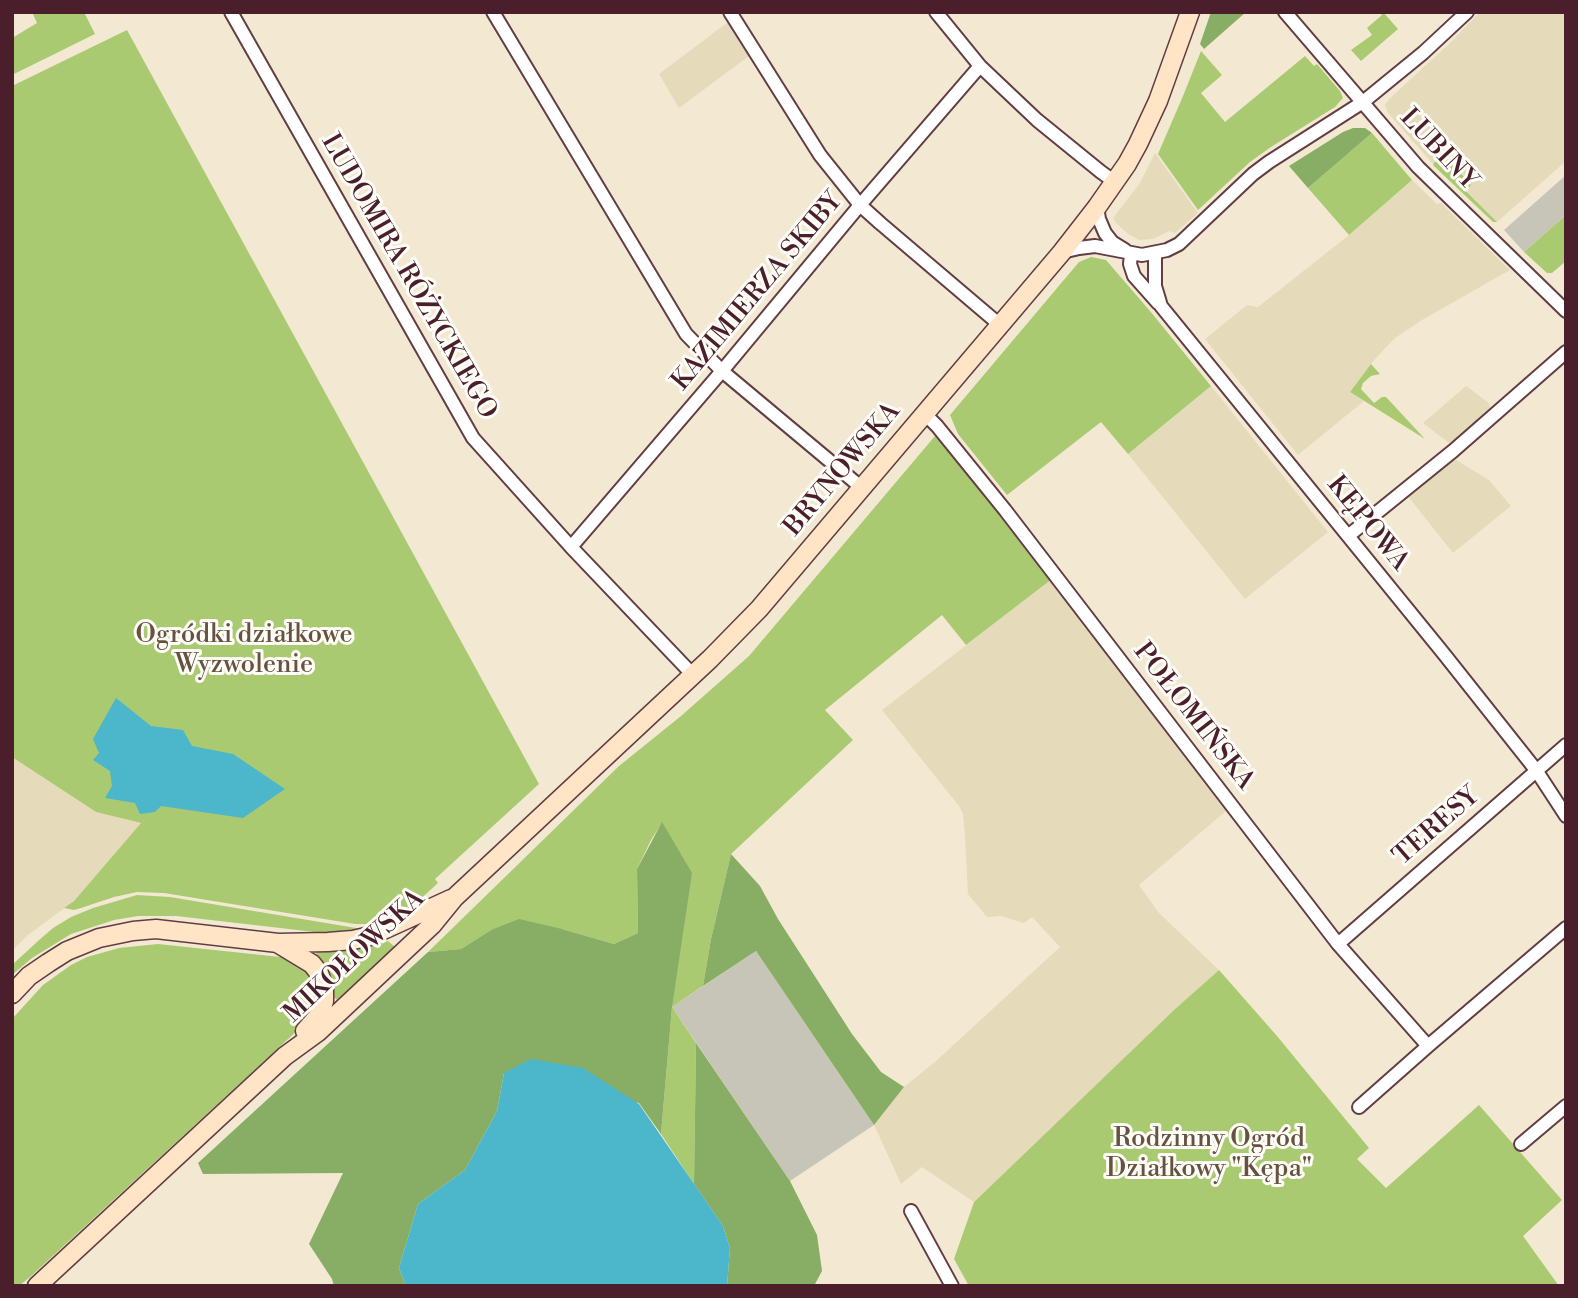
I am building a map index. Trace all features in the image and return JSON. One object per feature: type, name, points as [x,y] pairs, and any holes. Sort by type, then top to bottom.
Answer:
[{"type":"main road","name":"BRYNOWSKA","points":[[454,898],[693,675],[759,609],[1062,252],[1115,182],[1138,144],[1158,102],[1190,12]]},
{"type":"main road","name":"MIKOŁOWSKA","points":[[12,995],[29,976],[67,951],[99,938],[156,929],[278,943],[328,943],[370,936],[454,898]]},
{"type":"main road","name":"MIKOŁOWSKA","points":[[37,1286],[285,1056],[318,1032],[432,925],[454,898]]},
{"type":"main road","points":[[278,943],[312,964],[319,973],[324,988],[320,1014],[285,1056]]},
{"type":"street","name":"LUDOMIRA RÓŻYCKIEGO","points":[[231,12],[473,438],[571,547],[693,675]]},
{"type":"street","points":[[493,12],[686,334],[722,371],[862,488]]},
{"type":"street","points":[[730,12],[820,155],[860,205],[1000,325]]},
{"type":"street","points":[[936,12],[980,66],[1037,120],[1115,182]]},
{"type":"street","name":"LUBINY","points":[[1285,12],[1419,167],[1566,311]]},
{"type":"street","points":[[1062,252],[1095,246],[1131,254],[1155,254],[1179,244],[1253,174],[1363,102],[1423,53],[1467,12]]},
{"type":"street","name":"KAZIMIERZA SKIBY","points":[[571,547],[980,66]]},
{"type":"street","points":[[1097,207],[1098,219],[1105,233],[1112,242],[1131,254]]},
{"type":"street","points":[[1082,226],[1105,233]]},
{"type":"street","points":[[1082,226],[1095,246]]},
{"type":"street","points":[[1131,254],[1130,264],[1134,276],[1161,306]]},
{"type":"street","name":"KĘPOWA","points":[[1155,254],[1155,286],[1161,306],[1536,770],[1566,816]]},
{"type":"street","points":[[1348,536],[1453,451],[1566,352]]},
{"type":"street","name":"POŁOMIŃSKA","points":[[925,414],[1005,510],[1338,944],[1428,1046]]},
{"type":"street","name":"TERESY","points":[[1338,944],[1566,745]]},
{"type":"street","points":[[1359,1107],[1566,928]]},
{"type":"street","points":[[1521,1144],[1566,1106]]},
{"type":"street","points":[[911,1211],[952,1286]]},
{"type":"shaded area","points":[[1480,12],[1566,12],[1566,161],[1497,222],[1466,190],[1471,184],[1445,154],[1433,164],[1388,113],[1385,105]]},
{"type":"shaded area","points":[[728,22],[749,56],[679,108],[659,74]]},
{"type":"shaded area","points":[[1155,153],[1198,213],[1175,233],[1169,231],[1153,239],[1139,240],[1128,234],[1113,218],[1140,183]]},
{"type":"shaded area","points":[[1566,175],[1566,215],[1524,252],[1504,230]]},
{"type":"shaded area","points":[[1412,180],[1437,204],[1441,203],[1510,270],[1395,338],[1350,392],[1364,401],[1298,455],[1205,339],[1247,305],[1258,307],[1349,235]]},
{"type":"shaded area","points":[[1211,386],[1328,532],[1245,599],[1128,454]]},
{"type":"shaded area","points":[[1466,386],[1489,403],[1490,408],[1449,443],[1423,423]]},
{"type":"shaded area","points":[[1453,458],[1489,480],[1511,506],[1453,553],[1407,495]]},
{"type":"shaded area","points":[[1052,579],[1226,811],[1139,885],[1159,913],[1219,970],[974,1202],[922,1167],[901,1184],[874,1125],[904,1087],[1060,947],[1032,917],[1024,923],[1001,916],[987,917],[967,893],[963,814],[882,710]]},
{"type":"shaded area","points":[[12,757],[96,812],[141,823],[74,901],[28,935],[12,951]]},
{"type":"shaded area","points":[[756,951],[874,1125],[790,1181],[672,1007]]},
{"type":"green space","points":[[32,12],[84,12],[95,34],[12,75],[12,38],[37,23]]},
{"type":"green space","points":[[1211,12],[1246,12],[1204,49],[1200,44]]},
{"type":"green space","points":[[1380,12],[1398,29],[1361,61],[1351,50],[1372,35],[1367,28],[1382,15]]},
{"type":"green space","name":"Ogródki działkowe Wyzwolenie","points":[[127,30],[539,784],[435,879],[438,883],[416,903],[366,924],[164,893],[137,892],[74,910],[64,908],[74,901],[141,823],[96,812],[12,757],[12,86]]},
{"type":"green space","points":[[1201,51],[1222,75],[1201,93],[1225,122],[1305,56],[1314,66],[1317,64],[1343,98],[1335,107],[1250,162],[1198,210],[1158,154]]},
{"type":"green space","points":[[1353,128],[1365,128],[1372,133],[1308,188],[1289,166]]},
{"type":"green space","points":[[1372,133],[1412,180],[1349,235],[1308,188]]},
{"type":"green space","points":[[1444,154],[1471,185],[1466,191],[1497,222],[1493,222],[1434,166]]},
{"type":"green space","points":[[1566,215],[1566,261],[1552,273],[1547,273],[1524,252]]},
{"type":"green space","points":[[1091,257],[1106,260],[1211,386],[1128,454],[1101,422],[1007,495],[958,434],[950,415],[1079,262]]},
{"type":"green space","points":[[1371,364],[1380,374],[1371,376],[1361,389],[1374,403],[1386,397],[1425,439],[1350,392]]},
{"type":"green space","points":[[935,436],[1052,579],[966,645],[942,615],[825,710],[853,740],[731,854],[703,986],[672,1007],[662,823],[637,869],[638,933],[614,944],[562,929],[491,930],[461,949],[428,952],[619,766],[749,656]]},
{"type":"green space","points":[[662,822],[692,873],[672,1007],[661,1134],[639,1103],[504,1073],[497,1111],[465,1170],[418,1204],[399,1268],[406,1286],[334,1286],[309,1244],[343,1173],[203,1174],[198,1163],[428,952],[461,949],[491,930],[519,919],[614,944],[638,933],[637,869]]},
{"type":"green space","points":[[731,854],[760,886],[778,919],[852,1034],[881,1072],[904,1087],[874,1125],[756,951],[703,986]]},
{"type":"green space","points":[[137,895],[170,897],[362,929],[332,934],[176,916],[138,916],[114,920],[71,934],[32,958],[12,975],[12,965],[53,928],[93,908]]},
{"type":"green space","points":[[388,941],[395,949],[339,1001],[333,997],[315,957],[317,952],[360,949]]},
{"type":"green space","points":[[158,944],[290,958],[314,977],[318,1004],[300,1028],[30,1277],[19,1286],[12,1286],[12,1019],[43,985],[71,965],[87,957],[119,948]]},
{"type":"green space","name":"Rodzinny Ogród Działkowy \"Kępa\"","points":[[1219,970],[1369,1148],[1357,1159],[1386,1188],[1479,1105],[1562,1200],[1523,1236],[1559,1286],[969,1286],[954,1259],[974,1202]]},
{"type":"green space","points":[[672,1007],[696,1043],[694,1184],[661,1134]]},
{"type":"green space","points":[[696,1043],[790,1181],[817,1235],[822,1271],[814,1286],[727,1286],[730,1248],[723,1226],[694,1184]]},
{"type":"water","points":[[116,698],[151,726],[183,730],[192,746],[233,754],[285,789],[243,818],[161,806],[155,812],[140,814],[135,803],[105,798],[112,786],[110,771],[93,760],[99,753],[93,739]]},
{"type":"water","points":[[531,1059],[583,1068],[639,1104],[723,1226],[730,1248],[727,1286],[406,1286],[399,1268],[418,1204],[465,1170],[497,1111],[504,1073]]}]
